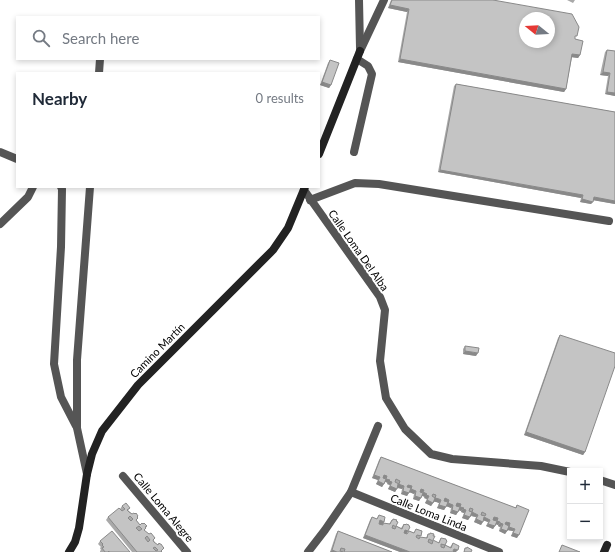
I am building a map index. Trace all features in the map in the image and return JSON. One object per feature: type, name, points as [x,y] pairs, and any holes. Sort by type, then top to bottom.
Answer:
[{"type":"street","points":[[354,152],[372,74],[368,66],[358,55],[359,0]]},
{"type":"street","points":[[320,151],[358,55],[384,0]]},
{"type":"street","points":[[99,72],[100,60]]},
{"type":"street","points":[[0,152],[16,158]]},
{"type":"street","points":[[310,200],[355,183],[380,184],[609,221]]},
{"type":"street","points":[[0,224],[28,196],[32,188]]},
{"type":"street","points":[[62,188],[61,247],[54,364],[61,397],[77,428]]},
{"type":"street","points":[[87,474],[77,428],[77,360],[90,188]]},
{"type":"street","name":"Calle Loma Del Alba","points":[[304,189],[310,200],[383,303],[385,310],[380,361],[386,398],[405,429],[431,454],[452,459],[541,466],[567,471]]},
{"type":"street","name":"Camino Martín","points":[[69,552],[75,542],[79,528],[87,474],[92,454],[102,432],[138,385],[273,250],[288,228],[304,189]]},
{"type":"street","points":[[308,552],[351,492],[378,426]]},
{"type":"street","name":"Calle Loma Alegre","points":[[123,476],[187,552]]},
{"type":"street","points":[[603,481],[615,485]]},
{"type":"street","name":"Calle Loma Linda","points":[[351,492],[499,552]]},
{"type":"building","points":[[392,0],[493,0],[572,14],[579,27],[575,39],[583,41],[580,55],[572,54],[566,89],[400,59],[409,9],[390,5]]},
{"type":"building","points":[[607,50],[615,51],[615,93],[607,92],[610,73],[603,72]]},
{"type":"building","points":[[330,60],[339,63],[331,85],[322,82]]},
{"type":"building","points":[[456,84],[615,112],[615,201],[594,197],[593,202],[582,199],[583,195],[440,170]]},
{"type":"building","points":[[560,335],[615,353],[615,366],[585,452],[526,432]]},
{"type":"building","points":[[465,346],[479,348],[478,353],[465,351]]},
{"type":"building","points":[[381,457],[516,508],[517,505],[529,510],[519,535],[513,533],[515,529],[509,527],[510,523],[506,522],[505,524],[509,526],[507,531],[501,529],[503,524],[500,522],[497,521],[495,526],[488,524],[490,520],[484,517],[483,522],[476,519],[478,515],[472,512],[470,517],[464,515],[466,510],[463,509],[464,508],[460,507],[458,512],[452,510],[453,505],[448,503],[449,500],[445,498],[444,501],[448,502],[446,507],[439,505],[441,500],[439,499],[435,498],[433,503],[427,500],[429,496],[423,492],[424,490],[421,489],[420,492],[423,493],[421,498],[415,496],[416,491],[411,489],[412,486],[408,485],[407,487],[411,488],[409,493],[403,491],[404,486],[398,484],[397,489],[390,486],[392,482],[389,481],[390,480],[386,479],[384,484],[378,481],[380,477],[374,475]],"holes":[[[396,479],[400,481],[399,484],[395,482]],[[457,503],[461,504],[460,507],[456,506]],[[482,512],[486,514],[485,516],[481,515]],[[494,517],[498,518],[497,521],[493,520]]]},
{"type":"building","points":[[126,503],[130,508],[127,510],[129,512],[132,514],[136,513],[138,518],[136,520],[140,525],[144,523],[147,526],[144,530],[149,534],[151,533],[155,538],[153,540],[154,542],[158,545],[159,543],[161,544],[164,548],[161,551],[162,552],[137,552],[108,517],[119,508],[122,511],[125,509],[122,506]],"holes":[[[130,516],[133,519],[131,521],[128,518]],[[139,526],[142,529],[139,531],[136,528]],[[147,536],[150,540],[148,542],[145,538]]]},
{"type":"building","points":[[379,515],[385,517],[384,522],[380,520],[379,524],[383,525],[383,523],[390,524],[393,519],[397,520],[396,521],[398,522],[396,526],[402,529],[404,524],[409,525],[410,527],[408,531],[405,530],[404,533],[407,534],[409,531],[414,533],[416,529],[422,531],[421,536],[417,535],[416,537],[419,539],[420,537],[427,538],[428,534],[430,533],[434,534],[433,536],[435,536],[433,540],[439,543],[441,538],[446,539],[447,541],[445,545],[451,548],[453,543],[459,546],[458,550],[454,549],[454,552],[410,552],[365,535],[372,517],[377,519]],"holes":[[[429,539],[433,541],[432,544],[428,542]],[[441,544],[445,545],[444,548],[441,547]]]},
{"type":"building","points":[[112,531],[130,552],[105,552],[102,548],[104,547],[102,545],[103,544],[100,541]]},
{"type":"building","points":[[338,531],[392,552],[344,552],[345,549],[341,548],[340,551],[343,552],[337,552],[332,550]]},
{"type":"building","points":[[562,545],[580,552],[559,552]]},
{"type":"building","points":[[467,547],[472,550],[471,552],[464,552],[465,548]]}]
